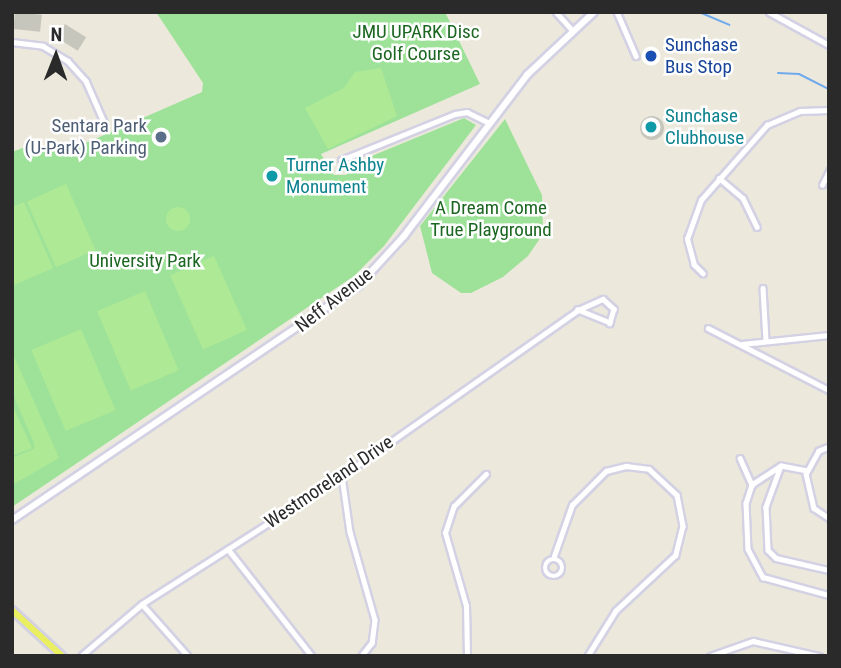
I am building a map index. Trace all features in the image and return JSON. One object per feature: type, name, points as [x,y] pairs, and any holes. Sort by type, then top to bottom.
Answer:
[{"type":"main road","name":"Neff Avenue","points":[[12,520],[359,285],[404,236],[490,122],[572,30],[594,12]]},
{"type":"main road","points":[[12,610],[62,656]]},
{"type":"street","points":[[556,12],[572,30]]},
{"type":"street","points":[[617,12],[636,56]]},
{"type":"street","points":[[769,12],[829,45]]},
{"type":"street","points":[[12,42],[43,46],[68,61],[86,81],[104,122]]},
{"type":"street","points":[[703,274],[694,265],[687,231],[697,205],[770,123],[800,111],[829,110]]},
{"type":"street","points":[[341,160],[454,114],[467,112],[490,122]]},
{"type":"street","points":[[821,185],[829,170]]},
{"type":"street","points":[[719,178],[743,198],[757,227]]},
{"type":"street","points":[[762,288],[766,340]]},
{"type":"street","name":"Westmoreland Drive","points":[[81,656],[142,604],[342,476],[578,310],[603,299],[614,317],[604,324],[578,310]]},
{"type":"street","points":[[708,328],[829,390]]},
{"type":"street","points":[[741,344],[829,335]]},
{"type":"street","points":[[829,447],[819,451],[807,471],[814,508],[829,517]]},
{"type":"street","points":[[740,458],[752,485],[745,527],[753,565],[776,584],[829,596]]},
{"type":"street","points":[[752,485],[781,466],[807,471]]},
{"type":"street","points":[[781,466],[766,507],[768,550],[776,558],[829,570]]},
{"type":"street","points":[[554,556],[562,568],[555,577],[546,570],[554,556],[572,505],[609,470],[649,469],[677,495],[683,526],[676,555],[616,611],[588,656]]},
{"type":"street","points":[[467,656],[466,606],[445,533],[454,506],[486,474]]},
{"type":"street","points":[[342,476],[350,533],[376,620],[372,641],[362,656]]},
{"type":"street","points":[[228,549],[312,656]]},
{"type":"street","points":[[142,604],[188,656]]},
{"type":"street","points":[[710,656],[753,641],[819,656]]},
{"type":"green space","name":"University Park","points":[[156,12],[445,12],[480,84],[321,154],[334,175],[346,175],[357,162],[464,118],[476,125],[384,246],[354,276],[12,507],[12,152],[25,147],[72,149],[202,92],[203,83]]},
{"type":"green space","points":[[381,68],[397,116],[328,149],[305,108],[344,88],[355,72]]},
{"type":"green space","name":"A Dream Come True Playground","points":[[505,119],[542,195],[543,234],[528,256],[503,277],[471,293],[461,293],[432,273],[420,226]]},
{"type":"green space","points":[[66,184],[95,250],[56,267],[27,201]]},
{"type":"green space","points":[[24,202],[53,268],[14,285],[12,207]]},
{"type":"green space","points":[[178,207],[187,210],[190,219],[187,228],[178,231],[169,228],[166,219],[169,210]]},
{"type":"green space","points":[[214,256],[247,330],[203,350],[170,276]]},
{"type":"green space","points":[[145,291],[179,370],[131,390],[97,311]]},
{"type":"green space","points":[[81,329],[115,410],[66,431],[31,350]]},
{"type":"green space","points":[[12,352],[59,458],[12,485],[12,458],[34,449],[34,443],[12,392]]},
{"type":"green space","points":[[12,405],[32,448],[12,456]]},
{"type":"building","points":[[15,12],[42,15],[40,32],[13,29]]},
{"type":"building","points":[[65,24],[86,37],[78,51],[57,38]]},
{"type":"building","name":"Sunchase Clubhouse","points":[[652,116],[661,119],[664,128],[661,137],[652,140],[643,137],[640,128],[643,119]]},
{"type":"waterway","points":[[699,12],[729,25]]},
{"type":"waterway","points":[[778,73],[799,74],[829,89]]},
{"type":"place","name":"Sunchase Bus Stop","points":[[651,56]]},
{"type":"place","name":"Sunchase Clubhouse","points":[[651,127]]},
{"type":"place","name":"Sentara Park (U-Park) Parking","points":[[161,137]]},
{"type":"place","name":"Turner Ashby Monument","points":[[272,176]]},
{"type":"park label","name":"JMU UPARK Disc Golf Course","points":[[416,43]]}]
